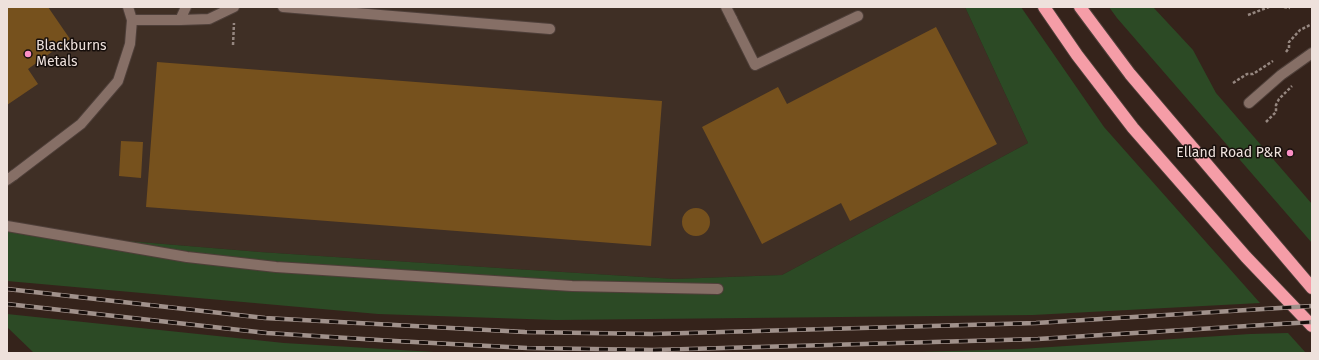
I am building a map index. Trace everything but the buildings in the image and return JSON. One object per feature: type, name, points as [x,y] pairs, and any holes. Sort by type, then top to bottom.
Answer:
[{"type":"highway","points":[[1044,7],[1077,55],[1134,128],[1246,257],[1312,326]]},
{"type":"highway","points":[[1080,7],[1130,74],[1312,288]]},
{"type":"street","points":[[10,178],[81,124],[118,81],[130,44],[132,20],[128,7]]},
{"type":"street","points":[[180,20],[186,7]]},
{"type":"street","points":[[132,20],[209,19],[234,7]]},
{"type":"street","points":[[283,7],[550,29]]},
{"type":"street","points":[[726,7],[755,65],[858,16]]},
{"type":"street","points":[[1249,103],[1282,75],[1312,53]]},
{"type":"street","points":[[7,226],[187,257],[276,267],[572,286],[718,289]]},
{"type":"path","points":[[1248,15],[1269,7]]},
{"type":"path","points":[[1284,7],[1290,8]]},
{"type":"path","points":[[233,45],[234,22]]},
{"type":"path","points":[[1285,53],[1289,48],[1289,42],[1294,36],[1300,30],[1312,24]]},
{"type":"path","points":[[1233,83],[1247,74],[1253,74],[1275,59]]},
{"type":"path","points":[[1266,122],[1276,112],[1276,105],[1279,99],[1297,82]]},
{"type":"shaded area","points":[[7,7],[965,7],[1028,143],[782,275],[675,279],[260,252],[7,231]]},
{"type":"green space","points":[[965,7],[1021,7],[1104,127],[1260,303],[1033,315],[556,320],[378,314],[7,281],[7,231],[260,252],[675,279],[782,275],[1028,143]]},
{"type":"green space","points":[[1109,7],[1153,7],[1193,50],[1216,93],[1312,204],[1312,243],[1117,18]]},
{"type":"green space","points":[[7,314],[284,343],[451,353],[34,353],[7,327]]},
{"type":"green space","points":[[1288,333],[1306,353],[883,353],[1020,349],[1250,334]]},
{"type":"railway","points":[[7,289],[265,318],[525,332],[652,334],[1036,323],[1312,306]]},
{"type":"railway","points":[[7,304],[267,333],[527,348],[654,350],[1038,339],[1312,322]]},
{"type":"place","name":"Blackburns Metals","points":[[28,54]]},
{"type":"place","name":"Elland Road P&R","points":[[1290,153]]}]
